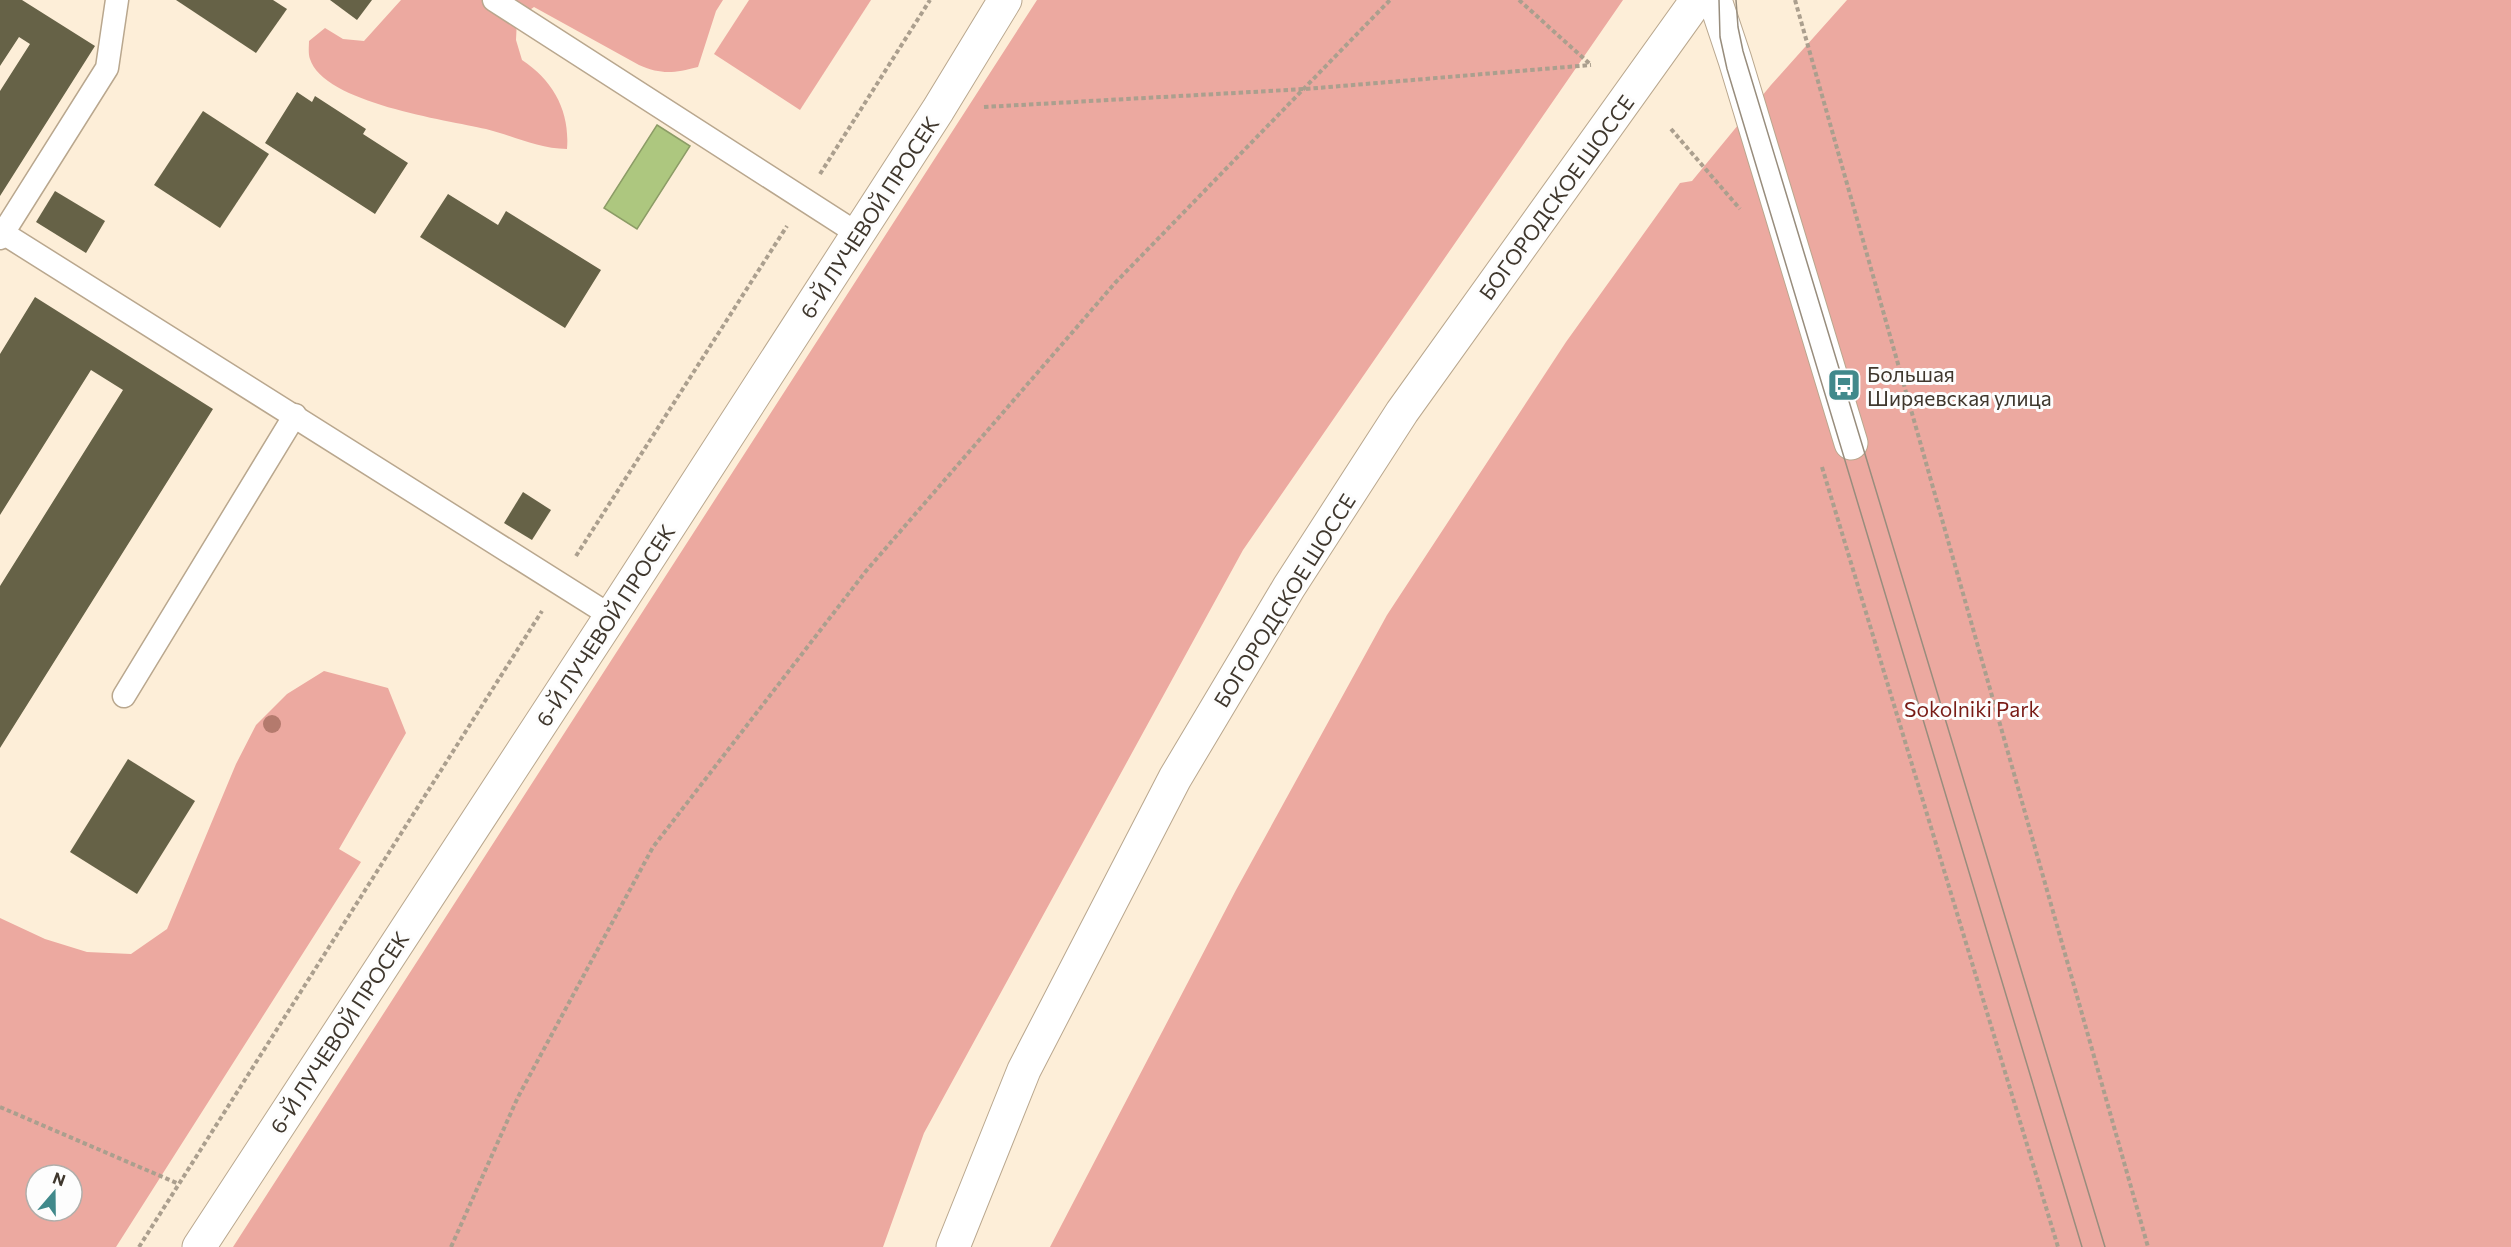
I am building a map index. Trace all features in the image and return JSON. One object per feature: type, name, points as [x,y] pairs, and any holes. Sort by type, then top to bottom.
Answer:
[{"type":"street","name":"6-Й ЛУЧЕВОЙ ПРОСЕК","points":[[199,1247],[858,234],[1005,0]]},
{"type":"street","name":"БОГОРОДСКОЕ ШОССЕ","points":[[953,1247],[1023,1070],[1175,778],[1289,587],[1402,412],[1697,0]]},
{"type":"street","points":[[1714,0],[1735,60],[1851,443]]},
{"type":"lane","points":[[117,0],[107,68],[2,235],[295,415],[611,616]]},
{"type":"lane","points":[[494,0],[858,234]]},
{"type":"lane","points":[[124,696],[295,415]]},
{"type":"path","points":[[139,1247],[930,0]]},
{"type":"path","points":[[451,1247],[518,1097],[653,847],[882,553],[1115,283],[1390,0]]},
{"type":"path","points":[[938,110],[1305,89],[1591,65],[1519,0]]},
{"type":"path","points":[[1795,0],[2148,1247]]},
{"type":"path","points":[[1671,129],[1747,217]]},
{"type":"path","points":[[1820,458],[2058,1247]]},
{"type":"path","points":[[0,1107],[179,1184]]},
{"type":"green space","points":[[401,0],[723,0],[716,11],[698,67],[675,72],[661,72],[639,65],[534,7],[517,19],[516,40],[522,60],[543,78],[558,98],[563,110],[567,149],[536,145],[486,129],[388,107],[338,87],[320,74],[310,59],[309,41],[325,28],[343,39],[364,41]]},
{"type":"green space","points":[[749,0],[871,0],[800,110],[714,54]]},
{"type":"green space","points":[[1037,0],[1623,0],[1243,550],[924,1133],[883,1247],[233,1247]]},
{"type":"green space","name":"Sokolniki Park","points":[[1847,0],[2511,0],[2511,1247],[1050,1247],[1236,890],[1387,615],[1566,342],[1680,183],[1692,181],[1771,85]]},
{"type":"green space","points":[[324,671],[388,688],[406,733],[339,849],[361,862],[116,1247],[0,1247],[0,918],[45,939],[87,952],[131,954],[167,929],[236,764],[256,725],[287,694]]},
{"type":"shaded area","points":[[657,125],[690,146],[637,229],[604,208]]},
{"type":"building","points":[[0,0],[22,0],[95,46],[0,196],[0,91],[30,44],[19,37],[0,66]]},
{"type":"building","points":[[176,0],[273,0],[287,9],[256,53]]},
{"type":"building","points":[[330,0],[372,0],[357,20]]},
{"type":"building","points":[[297,92],[312,102],[315,96],[366,129],[363,134],[408,163],[375,214],[265,143]]},
{"type":"building","points":[[203,111],[269,154],[220,228],[154,185]]},
{"type":"building","points":[[55,191],[105,221],[86,253],[36,222]]},
{"type":"building","points":[[448,194],[498,225],[506,211],[601,270],[565,328],[420,237]]},
{"type":"building","points":[[35,297],[213,409],[0,748],[0,586],[123,390],[91,370],[0,515],[0,354]]},
{"type":"building","points":[[523,492],[551,510],[532,540],[504,523]]},
{"type":"building","points":[[128,759],[195,801],[137,894],[70,852]]},
{"type":"tram line","points":[[1719,0],[1720,37],[1727,69],[2082,1247]]},
{"type":"tram line","points":[[1736,0],[1743,51],[2105,1247]]},
{"type":"place","name":"Большая Ширяевская улица","points":[[1844,385]]}]
